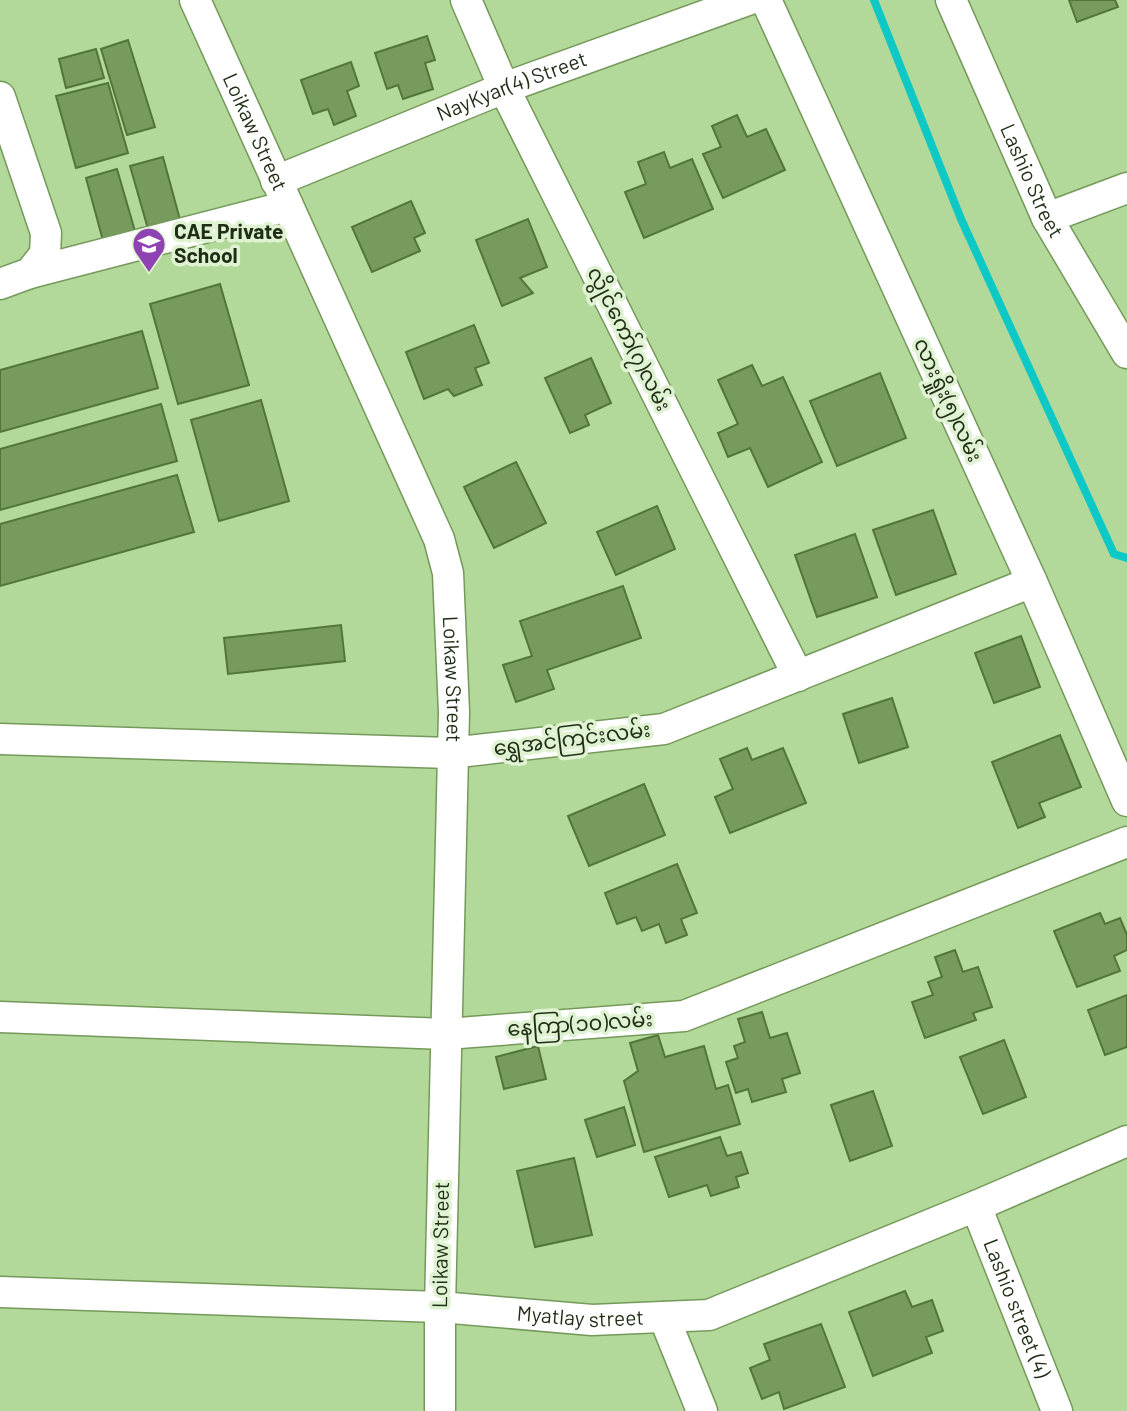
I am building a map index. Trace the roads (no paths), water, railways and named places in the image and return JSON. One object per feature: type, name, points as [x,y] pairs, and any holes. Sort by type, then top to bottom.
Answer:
[{"type":"street","name":"Loikaw Street","points":[[195,0],[439,539],[447,573],[454,712],[440,1411]]},
{"type":"street","name":"လွိုင်ကော်(၇)လမ်း","points":[[466,0],[504,88],[798,676]]},
{"type":"street","name":"NayKyar(4) Street","points":[[0,284],[282,194],[504,88],[748,0]]},
{"type":"street","name":"လားရှိုး(၅)လမ်း","points":[[766,0],[1032,582],[1127,801]]},
{"type":"street","name":"Lashio Street","points":[[951,0],[1047,218],[1127,353]]},
{"type":"street","points":[[0,97],[46,233],[44,254],[30,273]]},
{"type":"street","points":[[1047,218],[1127,188]]},
{"type":"street","name":"ရွှေအင်ကြင်းလမ်း","points":[[0,739],[453,753],[664,729],[1032,582]]},
{"type":"street","name":"နေကြာ(၁၀)လမ်း","points":[[0,1017],[446,1034],[684,1016],[1127,842]]},
{"type":"street","name":"Myatlay street","points":[[0,1292],[440,1307],[592,1320],[709,1315],[1127,1141]]},
{"type":"street","name":"Lashio street (4)","points":[[975,1206],[1057,1411]]},
{"type":"street","points":[[664,1317],[702,1411]]},
{"type":"waterway","points":[[874,0],[961,219],[1114,554],[1127,558]]},
{"type":"place","name":"CAE Private School","points":[[149,274]]}]
